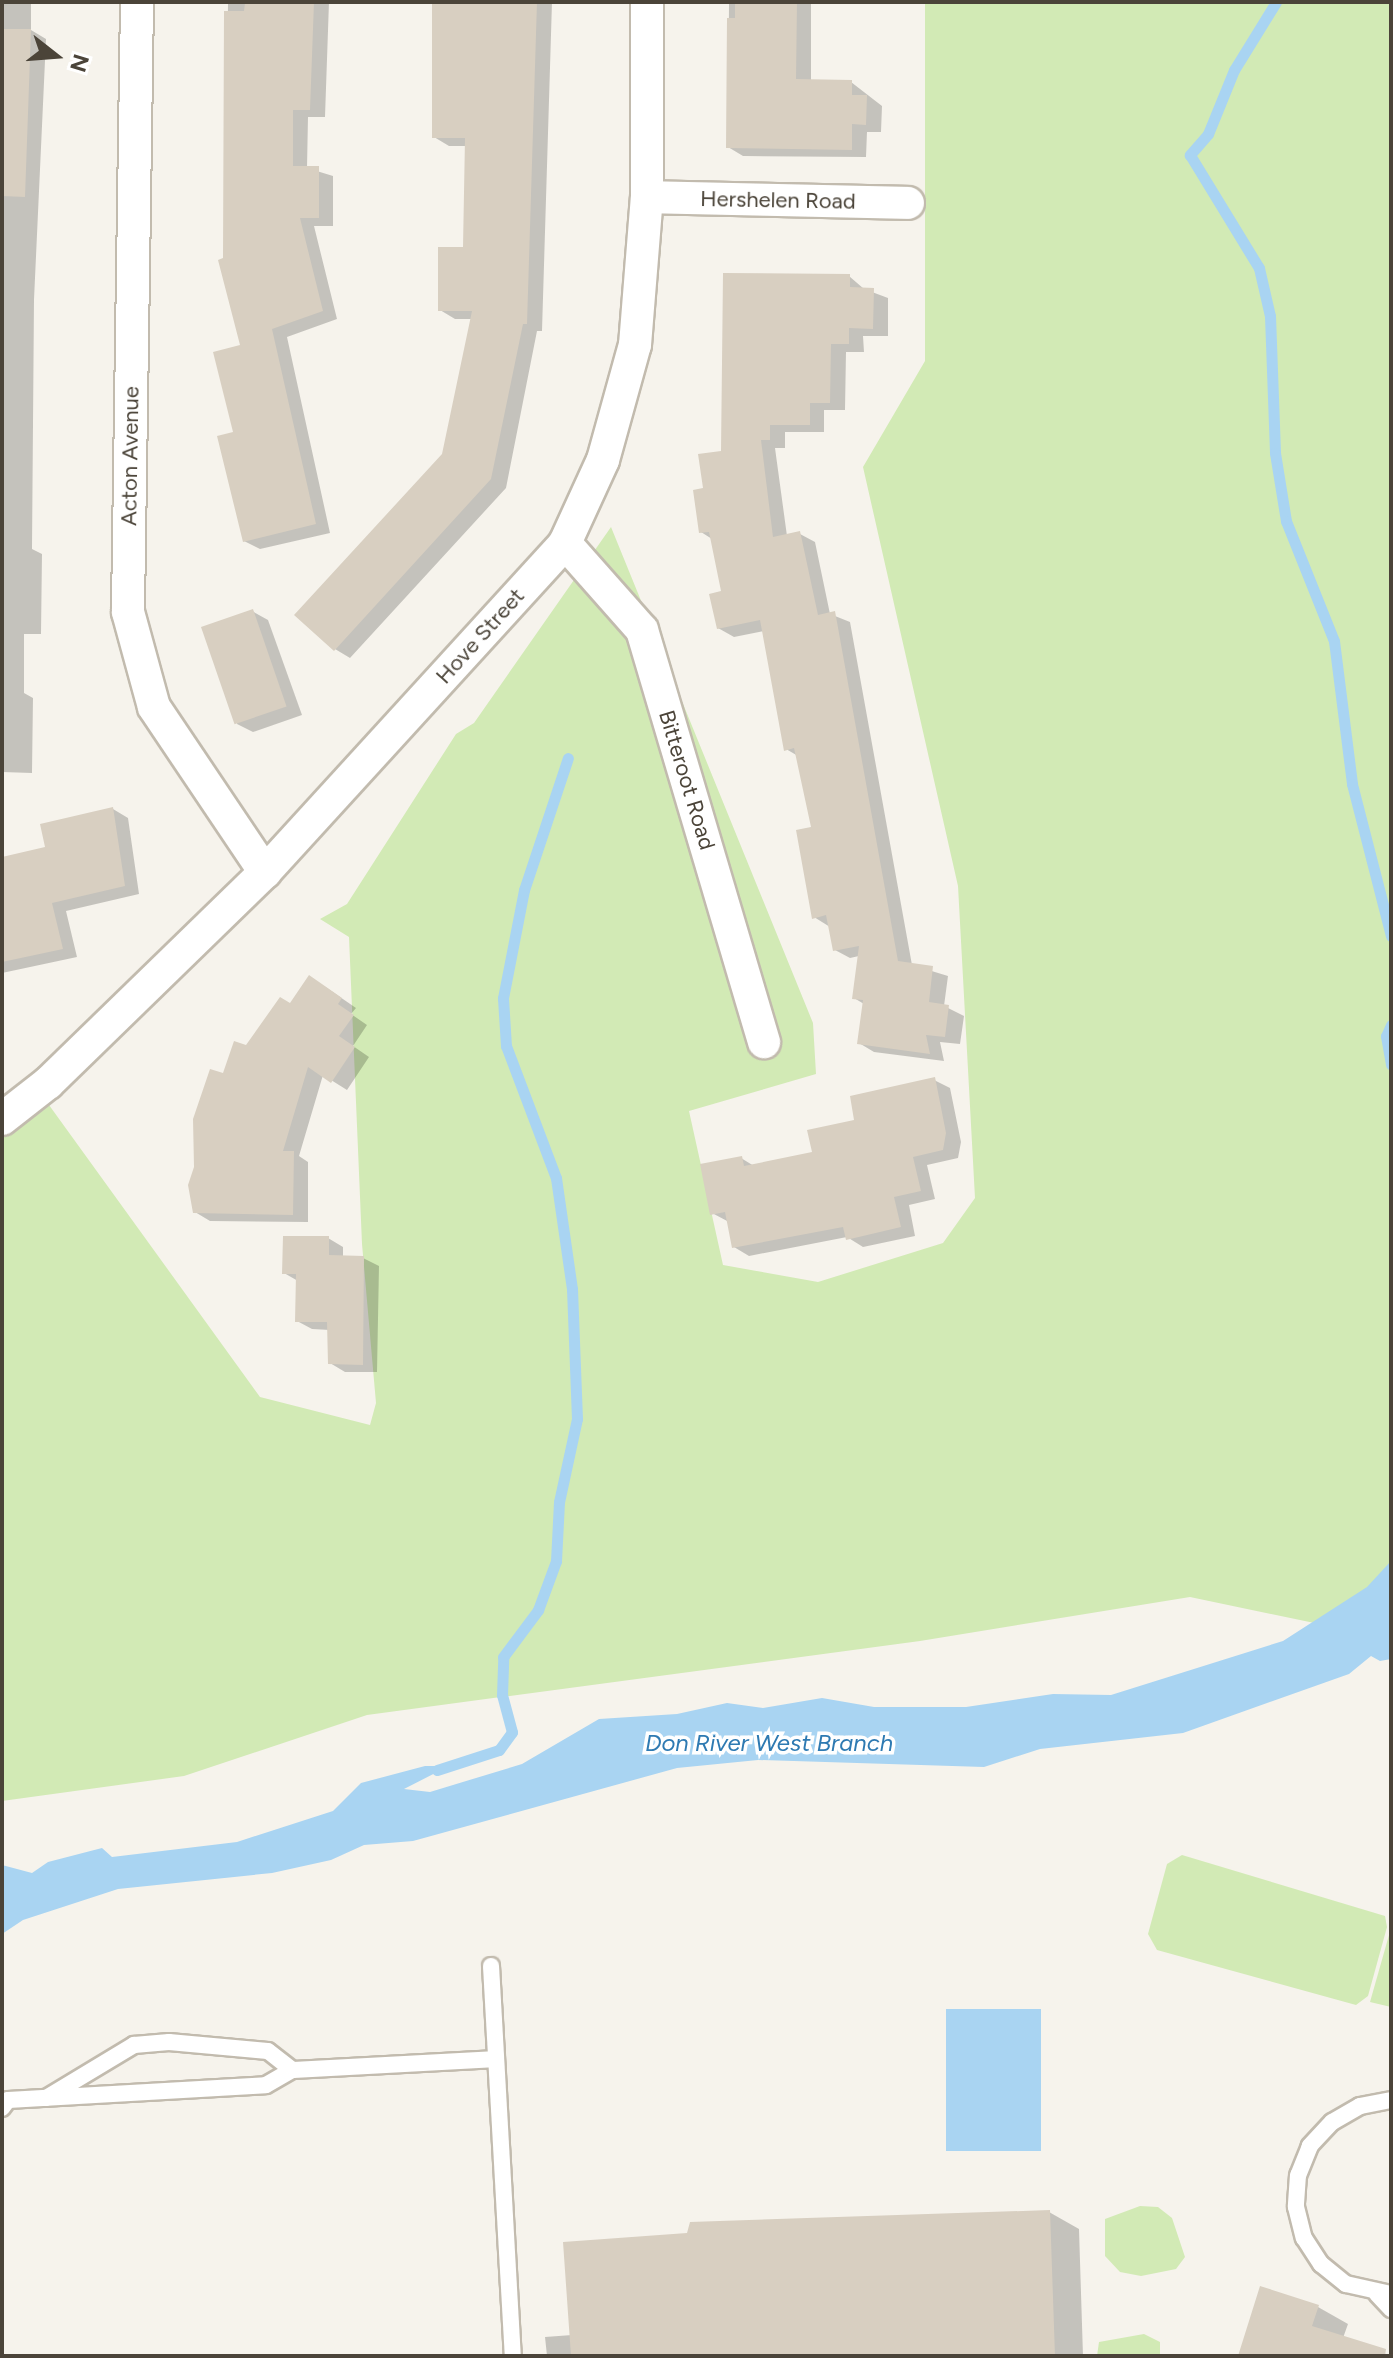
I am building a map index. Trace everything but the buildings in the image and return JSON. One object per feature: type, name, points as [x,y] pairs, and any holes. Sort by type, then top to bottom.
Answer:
[{"type":"street","name":"Acton Avenue","points":[[137,2],[128,612],[154,707],[265,872]]},
{"type":"street","name":"Hove Street","points":[[2,1119],[48,1083],[265,872],[565,543],[603,460],[635,345],[647,197],[647,2]]},
{"type":"street","name":"Hershelen Road","points":[[647,197],[908,203]]},
{"type":"street","name":"Bitteroot Road","points":[[565,543],[642,630],[764,1042]]},
{"type":"lane","points":[[491,1966],[513,2356]]},
{"type":"lane","points":[[45,2099],[134,2045],[169,2042],[268,2051],[292,2070]]},
{"type":"lane","points":[[4,2100],[266,2085],[292,2070],[494,2059]]},
{"type":"lane","points":[[1391,2100],[1360,2106],[1332,2122],[1310,2146],[1298,2175],[1301,2228],[1321,2264],[1346,2284],[1384,2294],[1391,2309]]},
{"type":"green space","points":[[925,2],[1391,2],[1391,1639],[1190,1597],[920,1641],[367,1715],[184,1776],[2,1801],[2,1134],[49,1105],[260,1397],[370,1425],[376,1403],[362,1244],[349,937],[320,919],[347,904],[456,734],[474,723],[611,527],[813,1023],[816,1074],[689,1111],[723,1265],[818,1282],[943,1243],[975,1198],[958,886],[863,467],[925,361]]},
{"type":"green space","points":[[1182,1855],[1385,1916],[1387,1927],[1368,1996],[1356,2005],[1157,1950],[1148,1934],[1167,1864]]},
{"type":"green space","points":[[1391,1928],[1391,2007],[1370,2002]]},
{"type":"green space","points":[[1140,2206],[1158,2207],[1172,2218],[1185,2257],[1176,2269],[1141,2276],[1120,2272],[1105,2256],[1105,2219]]},
{"type":"green space","points":[[1144,2334],[1160,2342],[1160,2356],[1097,2356],[1099,2342]]},
{"type":"water","name":"Don River West Branch","points":[[1391,1561],[1391,1659],[1380,1661],[1371,1656],[1349,1674],[1183,1733],[1040,1749],[984,1767],[758,1760],[677,1768],[413,1841],[364,1845],[331,1860],[272,1873],[118,1889],[23,1920],[2,1934],[2,1865],[32,1873],[48,1862],[102,1848],[112,1857],[237,1842],[333,1811],[361,1783],[425,1766],[449,1766],[404,1789],[430,1792],[522,1764],[599,1719],[677,1714],[727,1703],[763,1708],[822,1698],[874,1707],[966,1707],[1053,1694],[1111,1695],[1283,1641],[1367,1587]]},
{"type":"water","points":[[946,2009],[1041,2009],[1041,2151],[946,2151]]},
{"type":"waterway","points":[[1276,2],[1234,70],[1208,134],[1190,155],[1259,268],[1270,316],[1275,453],[1286,521],[1334,641],[1352,784],[1391,936]]},
{"type":"waterway","points":[[437,1770],[499,1750],[512,1732],[502,1695],[503,1657],[538,1610],[556,1561],[559,1502],[577,1419],[572,1289],[556,1178],[506,1046],[503,998],[524,890],[568,758]]},
{"type":"waterway","points":[[1391,1025],[1386,1036],[1391,1065]]}]
